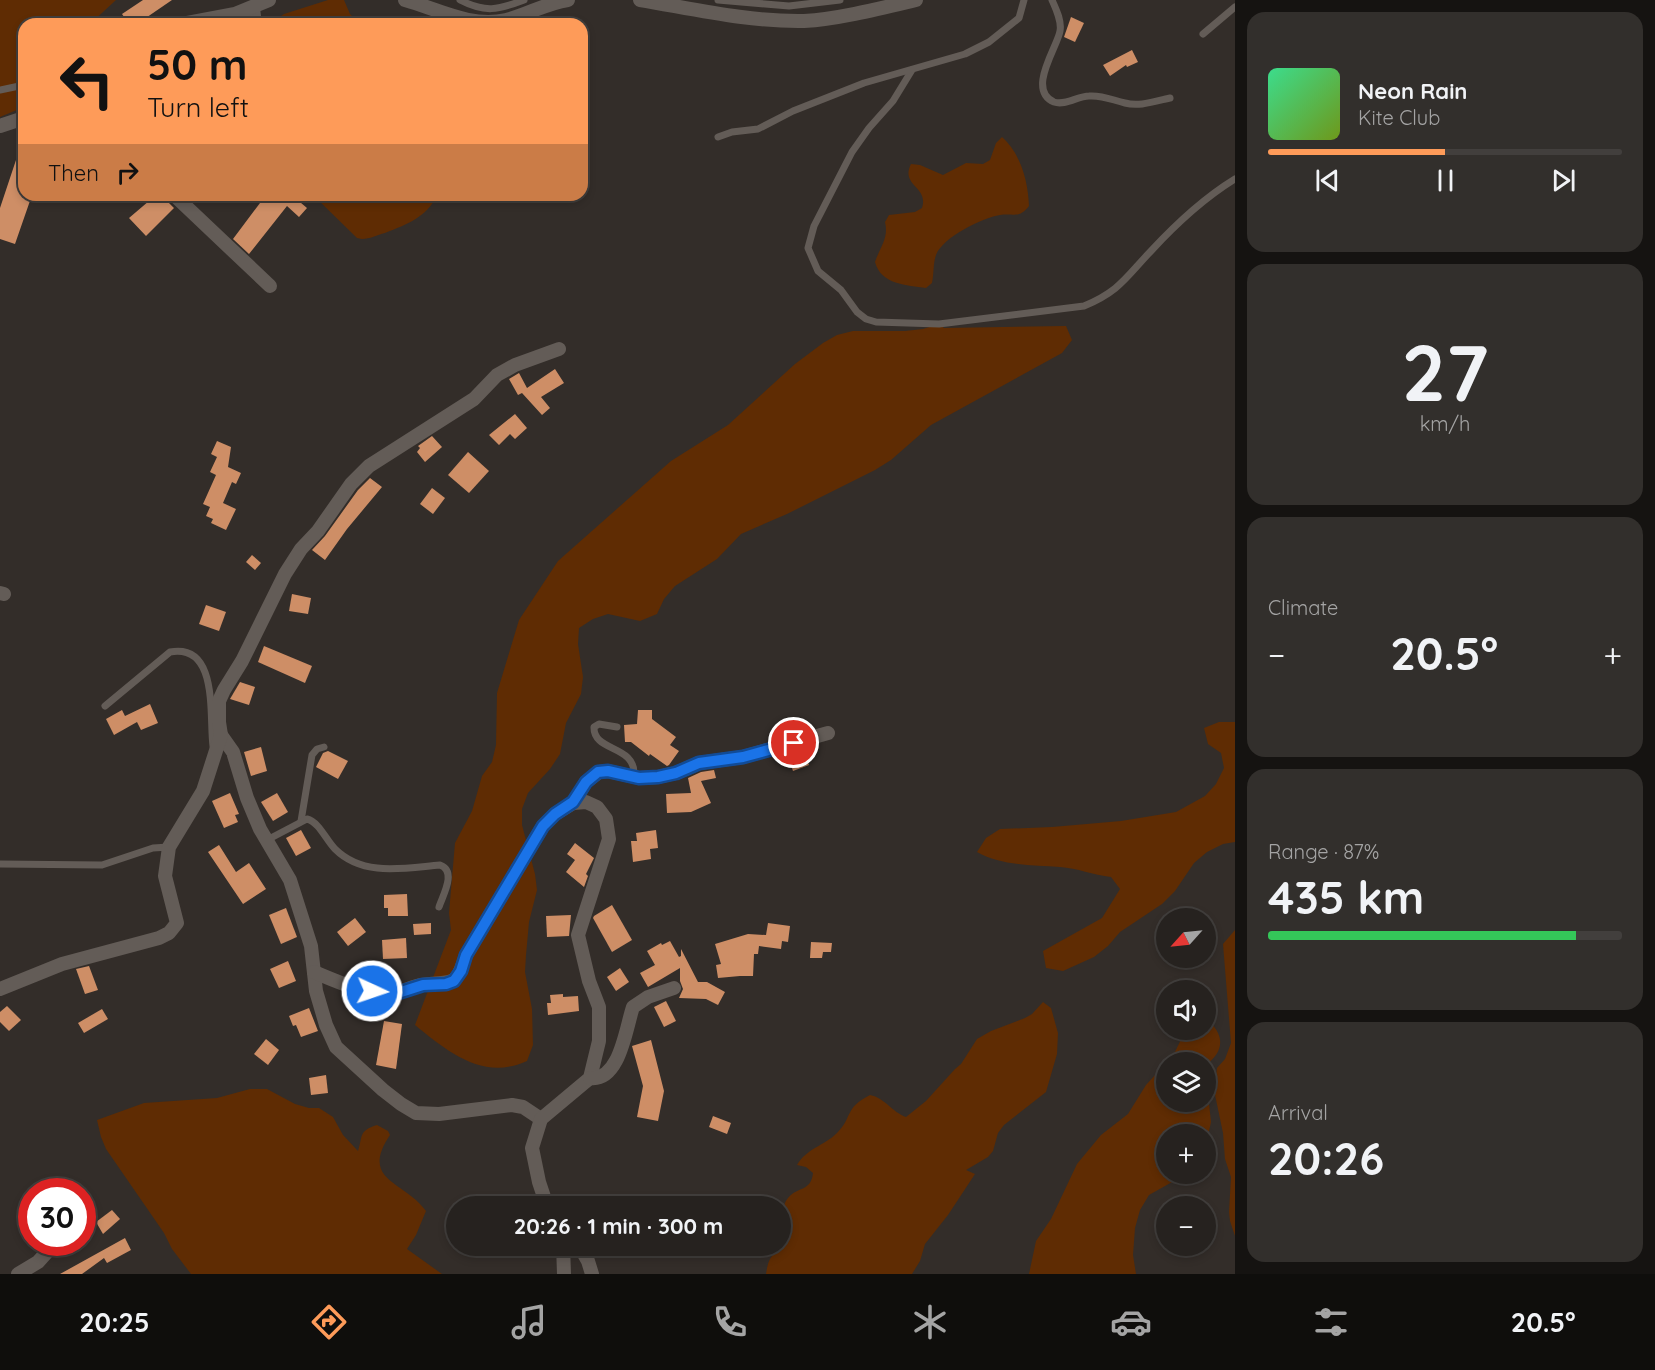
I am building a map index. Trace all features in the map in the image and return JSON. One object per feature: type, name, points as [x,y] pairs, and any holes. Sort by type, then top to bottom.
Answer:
[{"type":"street","points":[[216,18],[253,8],[269,0]]},
{"type":"street","points":[[405,0],[430,3],[462,18]]},
{"type":"street","points":[[512,18],[568,0]]},
{"type":"street","points":[[640,0],[729,16],[804,21],[868,11],[916,0]]},
{"type":"street","points":[[253,8],[254,18]]},
{"type":"street","points":[[0,126],[18,120]]},
{"type":"street","points":[[180,201],[270,286]]},
{"type":"street","points":[[0,989],[62,964],[159,938],[169,933],[177,923],[165,876],[169,847],[203,791],[221,735],[219,701],[242,661],[285,574],[301,549],[318,531],[351,484],[369,465],[474,399],[497,375],[515,365],[560,348]]},
{"type":"street","points":[[314,972],[352,986],[386,994],[423,985],[446,984],[454,981],[461,971],[466,955],[543,826],[555,814],[573,802],[586,782],[598,772],[608,771],[630,777],[667,776],[699,763],[743,757],[828,733]]},
{"type":"street","points":[[221,735],[233,752],[247,798],[290,880],[311,946],[316,991],[326,1025],[336,1047],[401,1104],[416,1113],[439,1114],[512,1104],[523,1107],[541,1119]]},
{"type":"street","points":[[544,1196],[532,1148],[541,1119],[590,1078],[599,1041],[599,1006],[589,981],[578,935],[609,839],[606,819],[597,807],[586,802],[573,802]]},
{"type":"street","points":[[590,1078],[597,1079],[614,1063],[622,1048],[633,1007],[648,997],[674,988]]},
{"type":"street","points":[[18,1274],[43,1256]]},
{"type":"street","points":[[563,1256],[564,1274]]},
{"type":"street","points":[[585,1256],[592,1274]]},
{"type":"lane","points":[[460,0],[471,6],[488,10],[524,0]]},
{"type":"lane","points":[[718,0],[789,6],[840,0]]},
{"type":"lane","points":[[718,137],[732,132],[758,129],[793,111],[864,83],[965,54],[989,42],[1019,18],[1024,0]]},
{"type":"lane","points":[[1052,0],[1061,30],[1044,72],[1043,81],[1048,97],[1054,102],[1063,102],[1082,96],[1102,96],[1123,103],[1137,104],[1170,98]]},
{"type":"lane","points":[[1203,34],[1235,7]]},
{"type":"lane","points":[[912,70],[893,101],[852,152],[814,226],[808,248],[818,271],[841,290],[857,312],[866,319],[939,324],[1084,306],[1103,298],[1116,289],[1182,220],[1235,178]]},
{"type":"lane","points":[[0,90],[18,86]]},
{"type":"lane","points":[[105,706],[170,652],[181,650],[189,653],[200,661],[207,674],[215,754]]},
{"type":"lane","points":[[617,727],[599,724],[594,727],[593,735],[598,741],[612,747],[630,760],[634,774],[630,777]]},
{"type":"lane","points":[[301,821],[312,755],[317,749],[324,747]]},
{"type":"lane","points":[[267,840],[307,819],[311,820],[341,854],[363,866],[379,870],[440,865],[445,867],[449,877],[440,907]]},
{"type":"lane","points":[[0,864],[102,865],[153,848],[169,847]]},
{"type":"shaded area","points":[[0,0],[116,0],[96,18],[18,18],[18,110],[0,117]]},
{"type":"shaded area","points":[[328,0],[344,0],[354,18],[278,18],[284,14]]},
{"type":"shaded area","points":[[1002,137],[1019,160],[1027,187],[1029,206],[1019,214],[1000,215],[983,220],[964,229],[946,242],[936,255],[932,283],[926,288],[903,285],[889,280],[878,270],[875,262],[885,238],[885,222],[889,215],[915,212],[922,208],[922,195],[909,177],[911,164],[920,165],[943,175],[966,163],[983,164],[990,160],[996,143]]},
{"type":"shaded area","points":[[319,201],[434,201],[422,215],[401,226],[371,238],[357,238]]},
{"type":"shaded area","points":[[939,324],[944,328],[1066,326],[1072,340],[1062,353],[931,425],[891,460],[875,470],[741,534],[717,559],[675,586],[664,599],[657,614],[640,621],[608,614],[593,619],[579,628],[578,644],[583,677],[581,694],[566,723],[560,754],[528,793],[522,809],[522,825],[537,890],[529,922],[525,972],[532,1009],[533,1045],[527,1061],[496,1068],[481,1066],[453,1054],[415,1025],[451,930],[449,913],[455,843],[472,811],[482,776],[492,762],[496,745],[497,693],[519,620],[558,561],[671,461],[728,425],[795,364],[823,343],[837,335],[853,331],[905,331]]},
{"type":"shaded area","points":[[1219,722],[1235,722],[1235,842],[1223,844],[1207,852],[1194,863],[1175,891],[1162,904],[1120,932],[1094,957],[1063,971],[1046,968],[1043,951],[1102,918],[1120,889],[1111,877],[987,857],[977,852],[986,838],[1000,829],[1121,821],[1176,812],[1205,796],[1216,784],[1224,768],[1221,753],[1208,744],[1204,728]]},
{"type":"shaded area","points":[[1235,930],[1235,1236],[1229,1212],[1231,1177],[1225,1159],[1223,1133],[1216,1100],[1217,1068],[1225,1059],[1231,1043],[1223,944]]},
{"type":"shaded area","points":[[1043,1002],[1051,1008],[1058,1033],[1057,1054],[1046,1092],[1004,1125],[988,1157],[966,1170],[975,1174],[948,1215],[925,1244],[920,1261],[912,1274],[766,1274],[773,1256],[791,1256],[790,1196],[810,1183],[813,1173],[806,1167],[797,1165],[811,1151],[837,1133],[856,1104],[870,1095],[880,1099],[906,1117],[926,1101],[961,1064],[977,1039],[1032,1014]]},
{"type":"shaded area","points":[[1217,1031],[1220,1042],[1216,1055],[1216,1052],[1175,1052],[1181,1040],[1216,1040]]},
{"type":"shaded area","points":[[1156,1074],[1156,1112],[1210,1112],[1211,1122],[1211,1124],[1156,1124],[1156,1184],[1169,1184],[1149,1195],[1140,1210],[1135,1228],[1133,1255],[1136,1274],[1029,1274],[1036,1241],[1051,1219],[1077,1164],[1101,1135],[1128,1114],[1146,1085]]},
{"type":"shaded area","points":[[250,1089],[267,1089],[295,1104],[319,1108],[333,1117],[343,1135],[358,1151],[362,1135],[367,1129],[377,1125],[388,1131],[390,1135],[382,1150],[380,1162],[382,1171],[388,1179],[417,1201],[426,1211],[407,1249],[442,1274],[191,1274],[106,1149],[97,1120],[144,1103],[217,1098]]},
{"type":"building","points":[[143,0],[172,0],[146,18],[125,18],[122,14]]},
{"type":"building","points":[[1071,17],[1084,23],[1075,42],[1064,37]]},
{"type":"building","points":[[1132,50],[1138,62],[1127,67],[1126,65],[1110,76],[1103,65]]},
{"type":"building","points":[[18,154],[18,201],[30,201],[15,244],[0,239],[0,208]]},
{"type":"building","points":[[149,201],[167,201],[174,208],[146,236],[129,218]]},
{"type":"building","points":[[262,201],[299,201],[307,208],[299,217],[287,206],[249,254],[233,239]]},
{"type":"building","points":[[555,369],[564,383],[541,397],[550,408],[542,415],[522,393],[518,395],[509,379],[519,373],[527,388]]},
{"type":"building","points":[[515,414],[527,428],[515,439],[510,434],[499,445],[489,435]]},
{"type":"building","points":[[432,436],[442,447],[425,462],[417,452],[420,448],[418,446]]},
{"type":"building","points":[[217,441],[231,447],[228,467],[241,473],[236,484],[232,482],[223,503],[236,509],[226,530],[211,523],[213,519],[206,516],[210,507],[203,504],[216,475],[210,472],[217,457],[211,454]]},
{"type":"building","points":[[468,452],[489,471],[469,493],[448,475]]},
{"type":"building","points":[[370,478],[382,487],[325,560],[312,550],[358,490]]},
{"type":"building","points":[[432,488],[445,498],[433,514],[420,504]]},
{"type":"building","points":[[252,555],[261,563],[255,570],[246,562]]},
{"type":"building","points":[[292,594],[311,598],[308,614],[289,611]]},
{"type":"building","points":[[206,605],[226,612],[219,631],[199,624]]},
{"type":"building","points":[[264,646],[312,666],[305,683],[258,662]]},
{"type":"building","points":[[240,682],[255,687],[249,705],[230,699]]},
{"type":"building","points":[[150,704],[158,723],[141,730],[137,722],[114,735],[106,719],[122,710],[125,716]]},
{"type":"building","points":[[638,710],[652,710],[652,719],[676,737],[670,745],[679,751],[669,765],[667,766],[650,754],[649,756],[631,742],[625,742],[624,725],[637,724]]},
{"type":"building","points":[[261,747],[267,771],[251,776],[244,752]]},
{"type":"building","points":[[803,749],[809,765],[793,771],[787,754]]},
{"type":"building","points":[[328,751],[348,761],[338,779],[316,767],[323,753]]},
{"type":"building","points":[[714,770],[716,778],[701,781],[711,803],[691,812],[667,813],[666,794],[691,793],[688,778],[701,772]]},
{"type":"building","points":[[230,793],[239,814],[235,815],[238,822],[224,828],[212,801]]},
{"type":"building","points":[[277,793],[288,812],[273,821],[261,802]]},
{"type":"building","points":[[301,830],[311,848],[296,856],[286,838]]},
{"type":"building","points":[[656,830],[658,848],[650,849],[651,859],[633,862],[631,841],[637,841],[636,833]]},
{"type":"building","points":[[575,843],[594,858],[586,874],[588,876],[584,887],[566,872],[575,860],[567,854]]},
{"type":"building","points":[[219,845],[236,872],[249,863],[266,889],[243,904],[208,852]]},
{"type":"building","points":[[407,894],[408,916],[388,916],[388,908],[384,908],[384,895]]},
{"type":"building","points":[[612,905],[632,940],[612,952],[593,918]]},
{"type":"building","points":[[286,908],[297,937],[281,944],[269,915]]},
{"type":"building","points":[[571,915],[569,936],[547,937],[546,916]]},
{"type":"building","points":[[355,918],[366,932],[348,946],[337,932]]},
{"type":"building","points":[[431,923],[431,934],[414,935],[413,924]]},
{"type":"building","points":[[768,923],[790,926],[788,942],[782,941],[781,949],[759,946],[758,954],[754,954],[753,976],[718,978],[716,965],[721,964],[715,944],[748,934],[766,935]]},
{"type":"building","points":[[406,938],[407,958],[383,959],[382,940]]},
{"type":"building","points":[[670,941],[679,957],[681,949],[698,982],[707,982],[725,992],[718,1005],[706,999],[679,998],[683,989],[680,981],[680,968],[648,987],[640,973],[655,965],[647,951]]},
{"type":"building","points":[[811,942],[832,943],[831,952],[823,952],[822,958],[810,958]]},
{"type":"building","points":[[288,961],[296,981],[279,988],[270,969]]},
{"type":"building","points":[[89,966],[98,990],[85,994],[76,969]]},
{"type":"building","points":[[620,968],[629,982],[616,991],[607,977]]},
{"type":"building","points":[[563,994],[563,997],[578,996],[579,1011],[548,1015],[547,1003],[551,1003],[550,995]]},
{"type":"building","points":[[666,1001],[676,1021],[664,1027],[654,1007]]},
{"type":"building","points":[[7,1006],[21,1020],[9,1031],[0,1022],[0,1012]]},
{"type":"building","points":[[309,1008],[318,1031],[301,1037],[289,1016]]},
{"type":"building","points":[[102,1009],[108,1019],[84,1033],[78,1023]]},
{"type":"building","points":[[384,1021],[402,1024],[396,1069],[376,1065]]},
{"type":"building","points":[[266,1039],[279,1050],[268,1065],[254,1054]]},
{"type":"building","points":[[651,1040],[664,1091],[658,1121],[637,1117],[643,1086],[632,1046]]},
{"type":"building","points":[[326,1075],[328,1093],[311,1095],[309,1078]]},
{"type":"building","points":[[713,1116],[731,1123],[727,1134],[709,1127]]},
{"type":"building","points":[[112,1210],[120,1219],[103,1234],[96,1222]]},
{"type":"building","points":[[125,1238],[131,1250],[107,1263],[104,1258],[82,1274],[60,1274],[96,1256]]},
{"type":"route","points":[[372,991],[386,994],[423,985],[446,984],[454,981],[461,971],[466,955],[543,826],[555,814],[573,802],[586,782],[598,772],[615,772],[639,778],[658,777],[676,773],[699,763],[743,757],[794,743]]}]
